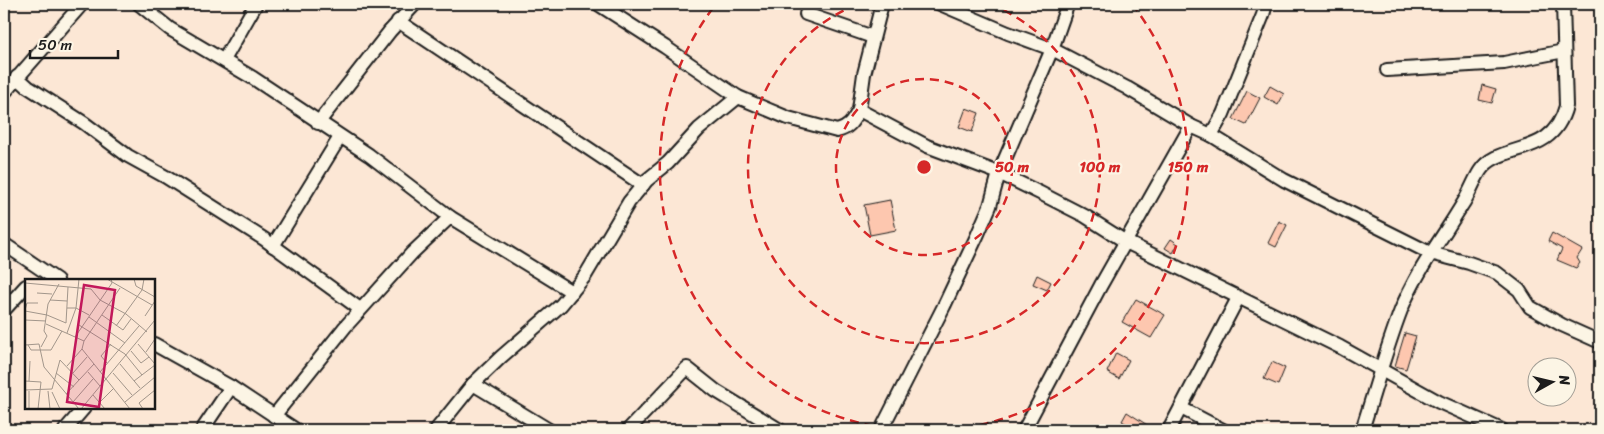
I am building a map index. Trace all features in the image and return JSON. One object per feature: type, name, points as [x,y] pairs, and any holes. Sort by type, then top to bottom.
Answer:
[{"type":"street","points":[[4,93],[82,4]]},
{"type":"street","points":[[139,4],[170,29],[224,60],[369,155],[450,217],[572,292]]},
{"type":"street","points":[[224,60],[256,4]]},
{"type":"street","points":[[318,123],[398,21],[415,4]]},
{"type":"street","points":[[598,4],[738,97],[788,118],[837,131],[844,130],[850,125],[859,110],[864,74],[882,4]]},
{"type":"street","points":[[940,4],[1008,33],[1052,49],[1127,88],[1191,126],[1211,135],[1284,180],[1430,254],[1469,263],[1497,273],[1519,290],[1530,307],[1562,325],[1600,342]]},
{"type":"street","points":[[1211,135],[1224,114],[1264,15],[1266,4]]},
{"type":"street","points":[[1362,430],[1401,310],[1430,254],[1464,203],[1480,170],[1490,160],[1535,144],[1547,136],[1563,117],[1566,106],[1563,4]]},
{"type":"street","points":[[881,430],[971,250],[990,206],[999,173],[1052,49],[1066,9]]},
{"type":"street","points":[[806,14],[873,37]]},
{"type":"street","points":[[398,21],[643,185]]},
{"type":"street","points":[[1387,70],[1496,63],[1564,51]]},
{"type":"street","points":[[17,77],[28,87],[84,123],[128,156],[196,196],[273,246],[360,310]]},
{"type":"street","points":[[436,430],[473,384],[561,305],[572,292],[585,276],[623,213],[643,185],[668,163],[699,129],[738,97]]},
{"type":"street","points":[[859,110],[936,149],[999,173],[1085,216],[1126,242],[1331,343],[1439,402],[1502,430]]},
{"type":"street","points":[[1024,430],[1101,285],[1191,126]]},
{"type":"street","points":[[273,246],[340,137]]},
{"type":"street","points":[[274,416],[344,327],[412,254],[450,217]]},
{"type":"street","points":[[4,244],[55,279]]},
{"type":"street","points":[[32,279],[41,270]]},
{"type":"street","points":[[4,310],[25,287]]},
{"type":"street","points":[[1169,430],[1238,298]]},
{"type":"street","points":[[155,345],[231,387],[296,430]]},
{"type":"street","points":[[628,430],[687,368],[716,392],[780,430]]},
{"type":"street","points":[[473,384],[549,430]]},
{"type":"street","points":[[202,430],[231,387]]},
{"type":"street","points":[[1181,408],[1222,430]]},
{"type":"street","points":[[65,430],[83,409]]},
{"type":"building","points":[[1482,85],[1496,89],[1492,103],[1479,100]]},
{"type":"building","points":[[1270,86],[1284,94],[1278,105],[1264,97]]},
{"type":"building","points":[[1247,91],[1260,98],[1246,125],[1233,119]]},
{"type":"building","points":[[966,108],[979,113],[972,132],[959,127]]},
{"type":"building","points":[[890,200],[896,230],[870,235],[864,205]]},
{"type":"building","points":[[1279,221],[1287,225],[1276,247],[1268,243]]},
{"type":"building","points":[[1552,233],[1582,250],[1577,258],[1580,263],[1576,268],[1557,260],[1562,249],[1548,241]]},
{"type":"building","points":[[1171,239],[1178,244],[1173,253],[1165,248]]},
{"type":"building","points":[[1037,275],[1051,282],[1047,290],[1033,284]]},
{"type":"building","points":[[1136,299],[1165,315],[1151,338],[1122,322]]},
{"type":"building","points":[[1405,333],[1416,336],[1406,369],[1395,366]]},
{"type":"building","points":[[1116,353],[1129,360],[1119,379],[1107,372]]},
{"type":"building","points":[[1272,362],[1285,368],[1278,385],[1264,379]]},
{"type":"building","points":[[1127,412],[1155,430],[1136,430],[1122,421]]}]
